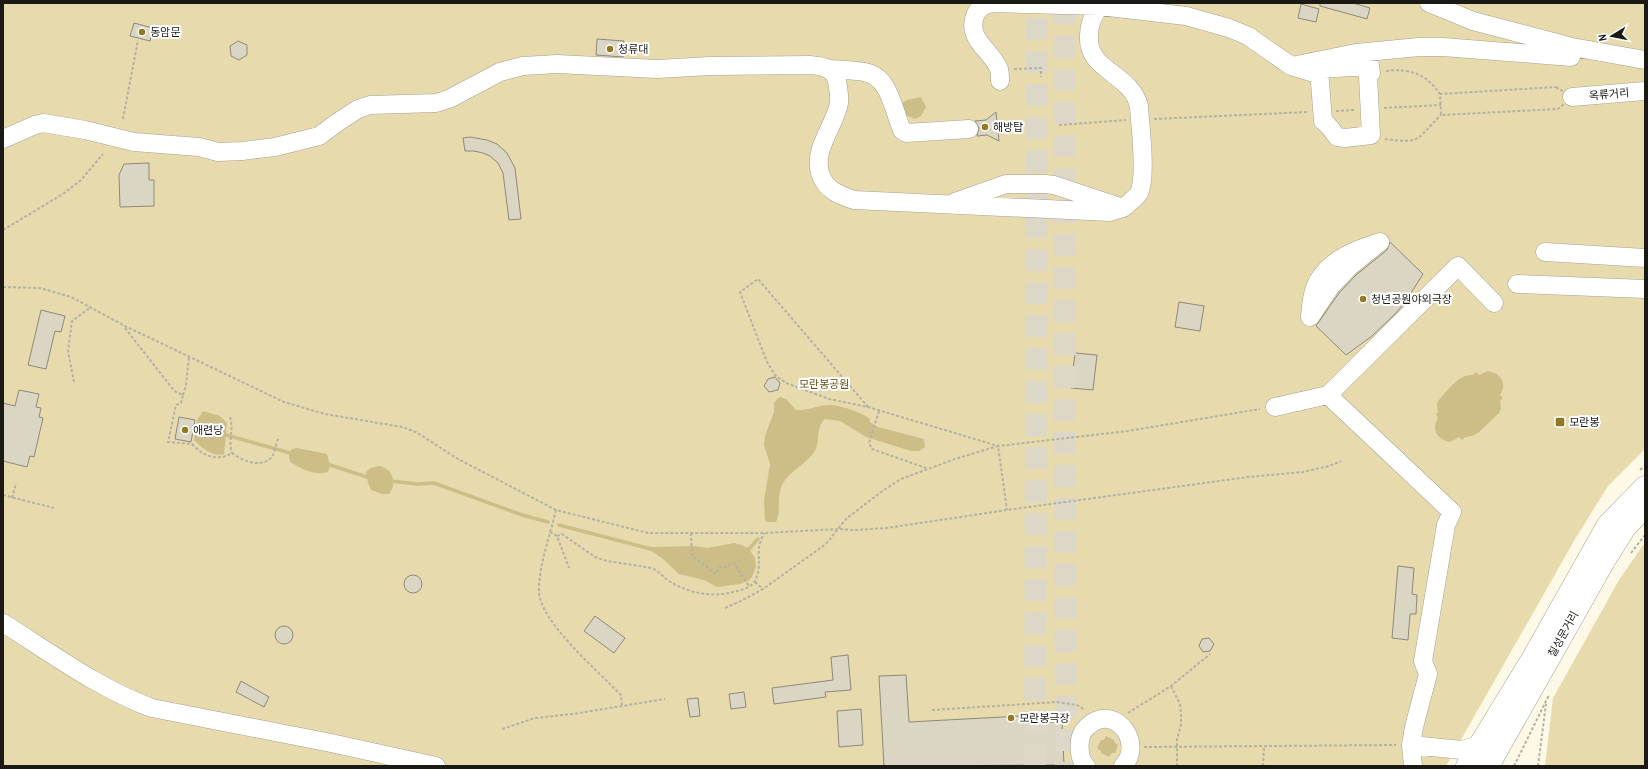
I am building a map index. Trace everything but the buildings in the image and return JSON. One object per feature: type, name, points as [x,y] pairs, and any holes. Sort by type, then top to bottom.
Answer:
[{"type":"main road","name":"칠성문거리","points":[[1479,746],[1533,658],[1608,525],[1645,487]]},
{"type":"main road","name":"칠성문거리","points":[[1488,766],[1605,559],[1626,526],[1645,508]]},
{"type":"main road","points":[[1467,766],[1479,746]]},
{"type":"street","points":[[999,75],[978,40],[974,30],[974,18],[982,6],[994,3],[1100,6],[1167,13],[1209,21],[1248,36],[1291,66],[1320,75]]},
{"type":"street","points":[[1429,3],[1474,21],[1572,46],[1645,60]]},
{"type":"street","points":[[830,69],[836,77],[840,101],[820,150],[818,161],[822,179],[829,188],[840,195],[854,200],[1110,212],[1123,208],[1139,192],[1142,179],[1139,106],[1136,96],[1131,88],[1098,62],[1090,48],[1088,40],[1091,21],[1100,6]]},
{"type":"street","points":[[1291,66],[1356,53],[1419,47],[1443,47],[1571,57]]},
{"type":"street","points":[[3,139],[43,123],[85,130],[134,142],[199,147],[218,152],[275,147],[319,136],[343,118],[370,104],[436,103],[449,99],[500,72],[523,66],[557,64],[656,69],[710,66],[799,65],[820,66],[830,69],[864,72],[877,76],[883,83],[902,130],[906,133],[969,129]]},
{"type":"street","points":[[1370,66],[1370,73],[1368,76],[1371,135],[1345,138],[1337,137],[1332,132],[1330,126],[1323,122],[1319,70],[1370,66]]},
{"type":"street","name":"옥류거리","points":[[1572,97],[1645,91]]},
{"type":"street","points":[[948,205],[1006,184],[1045,184],[1054,185],[1123,208]]},
{"type":"street","points":[[1544,252],[1645,258]]},
{"type":"street","points":[[1275,406],[1328,395],[1458,266],[1494,303]]},
{"type":"street","points":[[1517,284],[1645,289]]},
{"type":"street","points":[[1328,395],[1452,512],[1446,525],[1423,661],[1428,674],[1414,727],[1411,745],[1413,766]]},
{"type":"street","points":[[3,623],[125,698],[152,708],[331,743],[436,766]]},
{"type":"street","points":[[1086,766],[1079,750],[1081,737],[1086,726],[1097,719],[1110,719],[1121,725],[1129,735],[1132,748],[1128,761],[1123,766]]},
{"type":"street","points":[[1411,745],[1462,750],[1479,746]]},
{"type":"path","points":[[123,119],[138,40]]},
{"type":"path","points":[[999,75],[1041,68],[1041,77]]},
{"type":"path","points":[[1370,73],[1405,70],[1427,79],[1440,94],[1441,115]]},
{"type":"path","points":[[1382,138],[1408,142],[1418,139],[1441,115],[1558,109],[1572,97],[1556,87],[1440,94]]},
{"type":"path","points":[[1151,120],[1322,111]]},
{"type":"path","points":[[1058,125],[1127,120]]},
{"type":"path","points":[[3,230],[62,194],[81,180],[103,154]]},
{"type":"path","points":[[868,407],[758,279],[740,292],[767,362],[775,375],[786,383],[829,399],[868,407],[998,446]]},
{"type":"path","points":[[3,287],[40,288],[71,297],[124,326],[284,402],[325,414],[402,427],[416,432],[458,459],[556,510],[648,533],[764,533],[887,528],[1248,477],[1303,472],[1329,466],[1341,461]]},
{"type":"path","points":[[74,382],[68,351],[72,321],[91,308]]},
{"type":"path","points":[[124,326],[172,388],[183,396]]},
{"type":"path","points":[[188,357],[186,385],[181,403],[176,405],[168,442],[192,444],[200,452],[213,457],[224,458],[232,453]]},
{"type":"path","points":[[725,608],[762,589],[826,544],[846,519],[881,492],[901,479],[927,468],[998,446],[1128,431],[1275,406]]},
{"type":"path","points":[[879,411],[869,443],[872,449],[927,468]]},
{"type":"path","points":[[230,417],[232,424],[230,447],[232,453],[239,458],[252,463],[267,461],[273,456],[278,439]]},
{"type":"path","points":[[998,446],[1007,510]]},
{"type":"path","points":[[12,498],[16,483]]},
{"type":"path","points":[[3,496],[54,508]]},
{"type":"path","points":[[556,510],[540,581],[541,601],[554,626],[621,695],[622,706]]},
{"type":"path","points":[[550,532],[557,536],[569,568]]},
{"type":"path","points":[[691,533],[692,556],[716,574],[720,567],[723,568],[734,563],[748,585]]},
{"type":"path","points":[[557,536],[562,534],[595,557],[607,561],[652,568],[669,581],[682,588],[708,595],[727,594],[740,591],[755,582],[759,570],[759,546],[764,533]]},
{"type":"path","points":[[755,582],[762,589]]},
{"type":"path","points":[[1116,723],[1131,709],[1159,695],[1210,654]]},
{"type":"path","points":[[1171,686],[1180,704],[1181,714],[1181,725],[1177,739],[1177,766]]},
{"type":"path","points":[[502,729],[535,718],[573,714],[665,699]]},
{"type":"path","points":[[932,710],[1057,702],[1077,705],[1097,719]]},
{"type":"path","points":[[1514,766],[1546,702],[1538,766]]},
{"type":"path","points":[[1142,747],[1411,745]]},
{"type":"path","points":[[1263,766],[1264,747]]},
{"type":"green space","name":"모란봉공원","points":[[3,3],[1645,3],[1645,449],[1608,486],[1574,541],[1446,766],[3,766]]},
{"type":"green space","points":[[1645,542],[1645,766],[1545,766],[1553,698],[1619,580]]},
{"type":"shaded area","points":[[921,97],[926,107],[921,116],[915,119],[903,114],[901,104],[907,100]]},
{"type":"shaded area","points":[[1488,371],[1497,374],[1502,381],[1503,389],[1500,395],[1503,398],[1500,401],[1501,408],[1499,413],[1478,433],[1465,437],[1462,440],[1459,437],[1450,442],[1445,441],[1436,433],[1435,430],[1438,418],[1436,414],[1438,412],[1438,401],[1453,384],[1462,377],[1473,375],[1476,372],[1479,375]]},
{"type":"shaded area","points":[[781,397],[787,400],[796,410],[805,410],[830,405],[851,410],[867,417],[870,419],[870,422],[878,427],[924,439],[925,447],[919,451],[911,451],[866,437],[840,421],[825,419],[820,426],[815,451],[788,477],[781,488],[776,522],[767,522],[765,520],[764,501],[770,464],[764,445],[765,436],[774,412],[774,403]]},
{"type":"shaded area","points":[[203,411],[220,416],[227,423],[224,454],[220,455],[212,453],[204,449],[194,440],[197,420]]},
{"type":"shaded area","points":[[297,448],[327,454],[330,465],[328,472],[313,472],[290,462],[289,455],[292,449]]},
{"type":"shaded area","points":[[378,466],[387,469],[392,476],[393,485],[389,494],[382,494],[371,490],[368,483],[366,472],[371,468]]},
{"type":"shaded area","points":[[734,543],[749,549],[755,558],[756,567],[752,577],[748,581],[740,584],[717,587],[704,580],[679,574],[663,559],[647,548],[695,546],[707,548]]},
{"type":"shaded area","points":[[1106,736],[1114,740],[1114,742],[1118,745],[1115,753],[1112,753],[1109,757],[1101,753],[1101,751],[1097,748],[1101,740],[1104,740]]},
{"type":"waterway","points":[[226,435],[294,454]]},
{"type":"waterway","points":[[327,464],[370,478]]},
{"type":"waterway","points":[[390,481],[418,484],[434,483],[522,515],[548,522]]},
{"type":"waterway","points":[[559,525],[651,549]]},
{"type":"waterway","points":[[746,549],[749,549],[758,539]]},
{"type":"tunnel","points":[[1035,766],[1037,3]]},
{"type":"tunnel","points":[[1064,3],[1066,766]]},
{"type":"place","name":"동암문","points":[[142,32]]},
{"type":"place","name":"청류대","points":[[610,49]]},
{"type":"place","name":"해방탑","points":[[985,127]]},
{"type":"place","name":"청년공원야외극장","points":[[1363,299]]},
{"type":"place","name":"모란봉","points":[[1560,422]]},
{"type":"place","name":"애련당","points":[[185,430]]},
{"type":"place","name":"모란봉극장","points":[[1011,718]]}]
